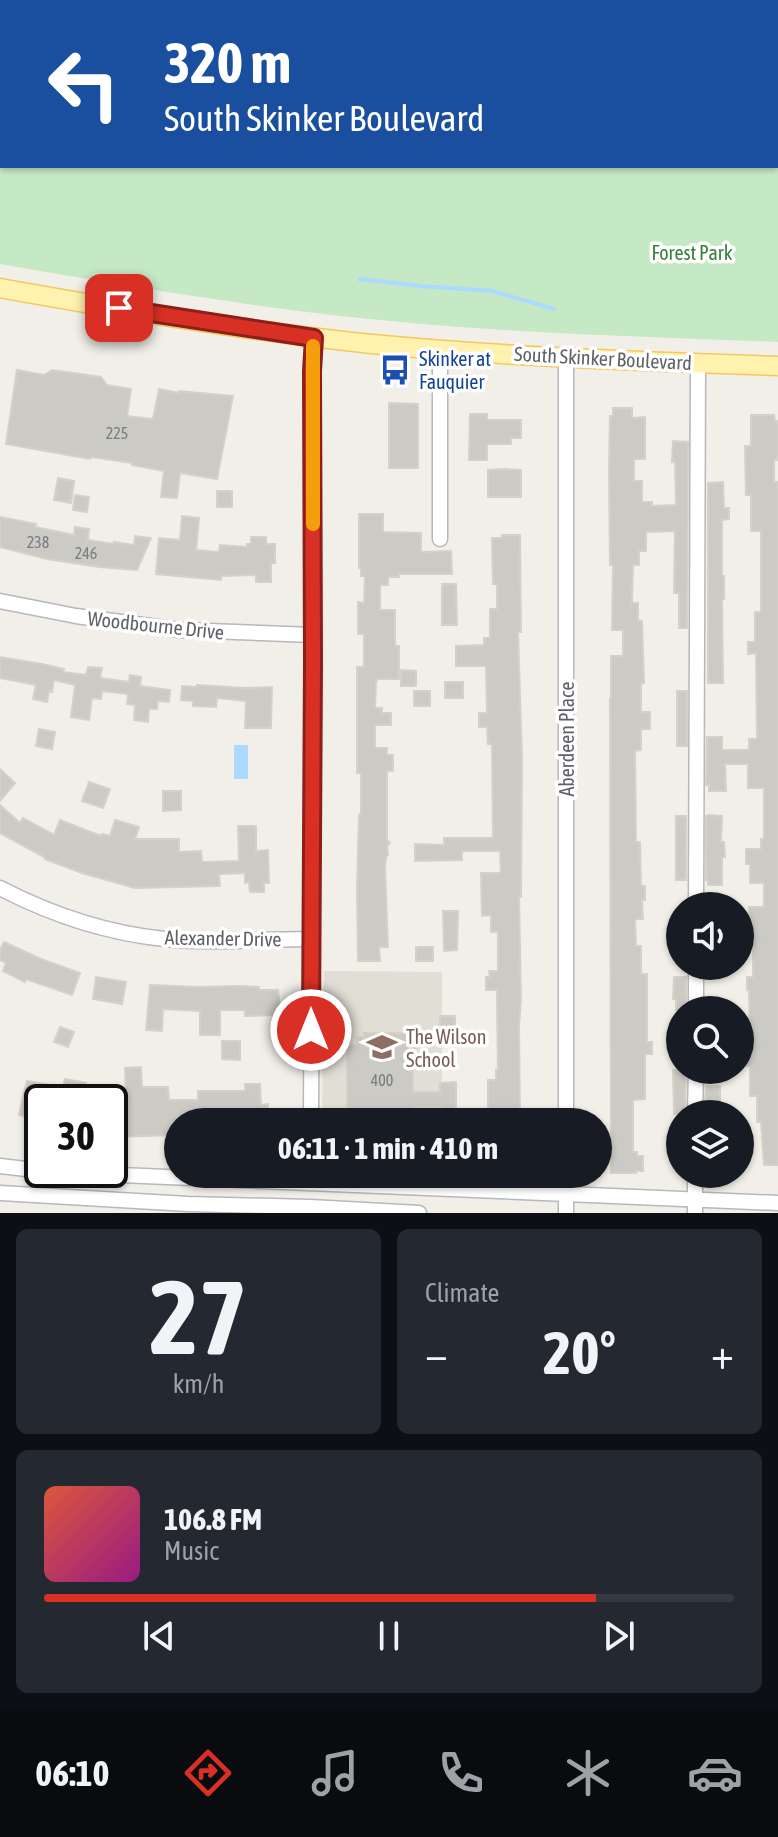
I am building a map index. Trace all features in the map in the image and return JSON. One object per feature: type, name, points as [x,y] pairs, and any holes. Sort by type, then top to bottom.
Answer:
[{"type":"main road","name":"South Skinker Boulevard","points":[[0,288],[314,338],[566,357],[778,366]]},
{"type":"street","points":[[311,1108],[314,338]]},
{"type":"street","points":[[440,349],[440,539]]},
{"type":"street","name":"Aberdeen Place","points":[[566,357],[566,1108]]},
{"type":"street","points":[[696,892],[698,363]]},
{"type":"street","name":"Woodbourne Drive","points":[[0,601],[76,616],[180,630],[313,635]]},
{"type":"street","name":"Alexander Drive","points":[[0,888],[51,911],[88,923],[162,939],[311,939]]},
{"type":"street","points":[[0,1166],[73,1173],[164,1175]]},
{"type":"street","points":[[310,1188],[310,1207]]},
{"type":"street","points":[[461,1188],[695,1206],[778,1203]]},
{"type":"street","points":[[566,1188],[566,1213]]},
{"type":"street","points":[[0,1193],[188,1209],[310,1207],[419,1213]]},
{"type":"shaded area","name":"The Wilson School","points":[[324,971],[442,972],[442,1108],[322,1108]]},
{"type":"green space","name":"Forest Park","points":[[0,168],[778,168],[778,342],[449,326],[200,297],[0,264]]},
{"type":"water","points":[[234,745],[248,745],[248,779],[234,779]]},
{"type":"building","points":[[17,370],[44,375],[52,370],[101,377],[107,385],[131,389],[127,416],[153,419],[159,389],[233,396],[217,479],[180,473],[177,498],[161,497],[164,471],[132,463],[6,444]]},
{"type":"building","points":[[389,403],[418,404],[418,468],[389,468]]},
{"type":"building","points":[[613,408],[632,408],[632,418],[645,417],[645,459],[634,459],[634,481],[642,481],[642,502],[652,502],[652,506],[676,505],[673,441],[688,442],[687,628],[679,628],[679,593],[674,593],[675,531],[646,532],[646,551],[639,551],[639,565],[633,565],[632,603],[638,603],[638,621],[642,621],[644,683],[641,683],[641,712],[650,712],[650,729],[641,729],[641,750],[635,751],[636,842],[640,842],[641,886],[645,886],[643,919],[635,919],[636,946],[641,946],[641,974],[647,974],[647,1042],[652,1042],[652,1054],[645,1054],[645,1099],[633,1100],[633,1152],[643,1156],[643,1171],[636,1173],[612,1173],[610,698],[611,656],[623,656],[623,630],[612,630],[609,470],[610,416],[613,416]]},
{"type":"building","points":[[470,414],[487,414],[487,420],[521,420],[521,438],[511,438],[511,444],[487,444],[487,460],[469,460]]},
{"type":"building","points":[[751,415],[774,415],[775,421],[778,421],[778,460],[774,460],[774,482],[778,482],[778,1165],[764,1165],[761,1122],[757,1122],[757,1096],[750,1096],[750,1084],[754,1084],[754,996],[749,996],[747,980],[754,980],[754,907],[764,907],[764,883],[750,883],[746,849],[761,849],[761,839],[764,839],[764,788],[748,788],[748,764],[725,764],[726,791],[709,791],[709,785],[706,785],[707,737],[722,737],[722,750],[749,750],[749,739],[757,739],[756,653],[748,654],[748,642],[755,642],[755,612],[761,612],[761,531],[751,531],[751,495],[746,495],[745,446],[751,446]]},
{"type":"building","points":[[488,470],[521,470],[521,497],[488,497]]},
{"type":"building","points":[[58,478],[74,481],[71,503],[54,500]]},
{"type":"building","points":[[723,482],[724,508],[729,508],[729,519],[722,520],[723,683],[708,683],[708,483]]},
{"type":"building","points":[[217,491],[232,491],[232,507],[217,507]]},
{"type":"building","points":[[75,495],[89,497],[87,512],[73,510]]},
{"type":"building","points":[[359,514],[383,514],[383,532],[421,533],[421,552],[451,551],[452,574],[399,574],[399,577],[388,577],[388,585],[380,585],[380,610],[395,610],[399,679],[378,679],[376,682],[375,708],[382,708],[382,713],[391,713],[391,725],[375,725],[375,748],[387,748],[387,755],[393,755],[393,771],[387,771],[387,840],[390,843],[385,869],[388,947],[379,947],[380,961],[358,961],[361,773],[357,773],[357,667],[364,667],[364,634],[358,634],[358,602],[364,603],[365,576],[361,576],[359,568]]},
{"type":"building","points":[[182,516],[199,518],[196,550],[219,552],[220,545],[247,547],[251,544],[251,537],[266,537],[266,544],[275,544],[271,582],[256,582],[256,575],[221,576],[221,580],[156,574],[159,538],[180,540]]},
{"type":"building","points":[[0,517],[74,535],[75,527],[89,529],[88,540],[114,544],[134,545],[135,536],[151,538],[137,570],[99,567],[47,559],[0,547]]},
{"type":"building","points":[[502,535],[520,535],[520,1108],[488,1108],[488,1080],[496,1080],[498,1070],[497,990],[486,990],[486,977],[490,977],[489,971],[498,971],[498,932],[491,932],[491,915],[482,916],[481,873],[501,873],[500,851],[462,851],[462,860],[415,861],[415,844],[444,845],[444,838],[493,838],[492,744],[488,744],[487,727],[479,727],[479,713],[487,713],[486,666],[456,666],[456,646],[484,645],[484,638],[490,638],[490,609],[497,609],[492,538],[502,538]]},
{"type":"building","points":[[442,584],[456,584],[457,625],[442,625]]},
{"type":"building","points":[[0,657],[86,675],[88,667],[102,668],[100,678],[129,682],[130,675],[141,677],[140,686],[170,690],[169,702],[158,701],[157,709],[149,709],[148,722],[134,720],[135,705],[127,704],[128,694],[102,691],[101,699],[92,698],[89,720],[71,717],[75,685],[54,680],[47,702],[33,699],[36,685],[0,678]]},
{"type":"building","points":[[401,670],[416,671],[416,686],[401,686]]},
{"type":"building","points":[[445,682],[463,682],[463,698],[445,698]]},
{"type":"building","points":[[182,686],[272,687],[271,728],[245,728],[246,701],[217,698],[216,707],[193,706],[193,701],[181,700]]},
{"type":"building","points":[[414,691],[430,691],[430,706],[414,706]]},
{"type":"building","points":[[677,691],[687,691],[687,746],[677,746]]},
{"type":"building","points":[[39,729],[55,732],[52,749],[36,746]]},
{"type":"building","points":[[0,769],[15,783],[0,801]]},
{"type":"building","points":[[89,782],[110,789],[103,808],[82,801]]},
{"type":"building","points":[[163,791],[181,791],[181,810],[163,811]]},
{"type":"building","points":[[0,805],[20,823],[23,818],[54,835],[60,820],[101,836],[110,836],[115,820],[139,827],[135,839],[179,839],[179,852],[201,851],[202,862],[239,861],[238,826],[256,826],[256,851],[268,850],[269,883],[264,883],[264,892],[250,892],[249,882],[245,883],[245,873],[219,874],[220,886],[135,888],[82,873],[45,859],[0,833]]},
{"type":"building","points":[[708,815],[722,816],[721,842],[724,842],[725,857],[722,857],[722,885],[708,885],[706,880]]},
{"type":"building","points":[[676,816],[686,816],[686,880],[676,880]]},
{"type":"building","points":[[443,911],[458,911],[457,950],[444,951]]},
{"type":"building","points":[[4,942],[80,973],[72,995],[26,979],[25,982],[3,971],[6,963],[0,960],[0,950]]},
{"type":"building","points":[[416,947],[433,947],[433,961],[416,961]]},
{"type":"building","points":[[96,977],[126,982],[122,1004],[93,999]]},
{"type":"building","points":[[674,980],[686,980],[686,996],[673,996]]},
{"type":"building","points":[[150,985],[238,986],[278,990],[280,1007],[278,1015],[245,1016],[245,1010],[220,1010],[220,1035],[200,1035],[200,1011],[163,1009],[162,1031],[146,1030]]},
{"type":"building","points":[[440,1016],[455,1016],[455,1031],[440,1031]]},
{"type":"building","points":[[60,1027],[74,1032],[68,1047],[54,1042]]},
{"type":"building","name":"The Wilson School","points":[[364,1033],[417,1033],[417,1048],[413,1048],[413,1092],[440,1092],[440,1083],[456,1082],[456,1108],[347,1108],[347,1045],[357,1045],[357,1037],[364,1037]]},
{"type":"building","points":[[222,1041],[240,1041],[240,1060],[222,1059]]},
{"type":"building","points":[[141,1067],[142,1087],[168,1087],[169,1100],[198,1100],[198,1091],[245,1091],[245,1084],[260,1084],[261,1105],[268,1104],[268,1108],[164,1108],[164,1135],[128,1137],[125,1068]]},
{"type":"building","points":[[65,1079],[86,1083],[86,1084],[64,1084]]},
{"type":"building","points":[[673,1084],[686,1084],[685,1100],[674,1100]]},
{"type":"building","points":[[706,1086],[720,1086],[720,1100],[705,1100]]},
{"type":"building","points":[[24,1094],[24,1116],[19,1115]]},
{"type":"waterway","points":[[359,279],[492,291],[554,309]]},
{"type":"slow traffic","points":[[313,346],[313,524]]},
{"type":"place","name":"Skinker at Fauquier","points":[[395,370]]},
{"type":"place","name":"The Wilson School","points":[[382,1047]]},
{"type":"route","points":[[119,308],[314,338],[311,1030]]}]
